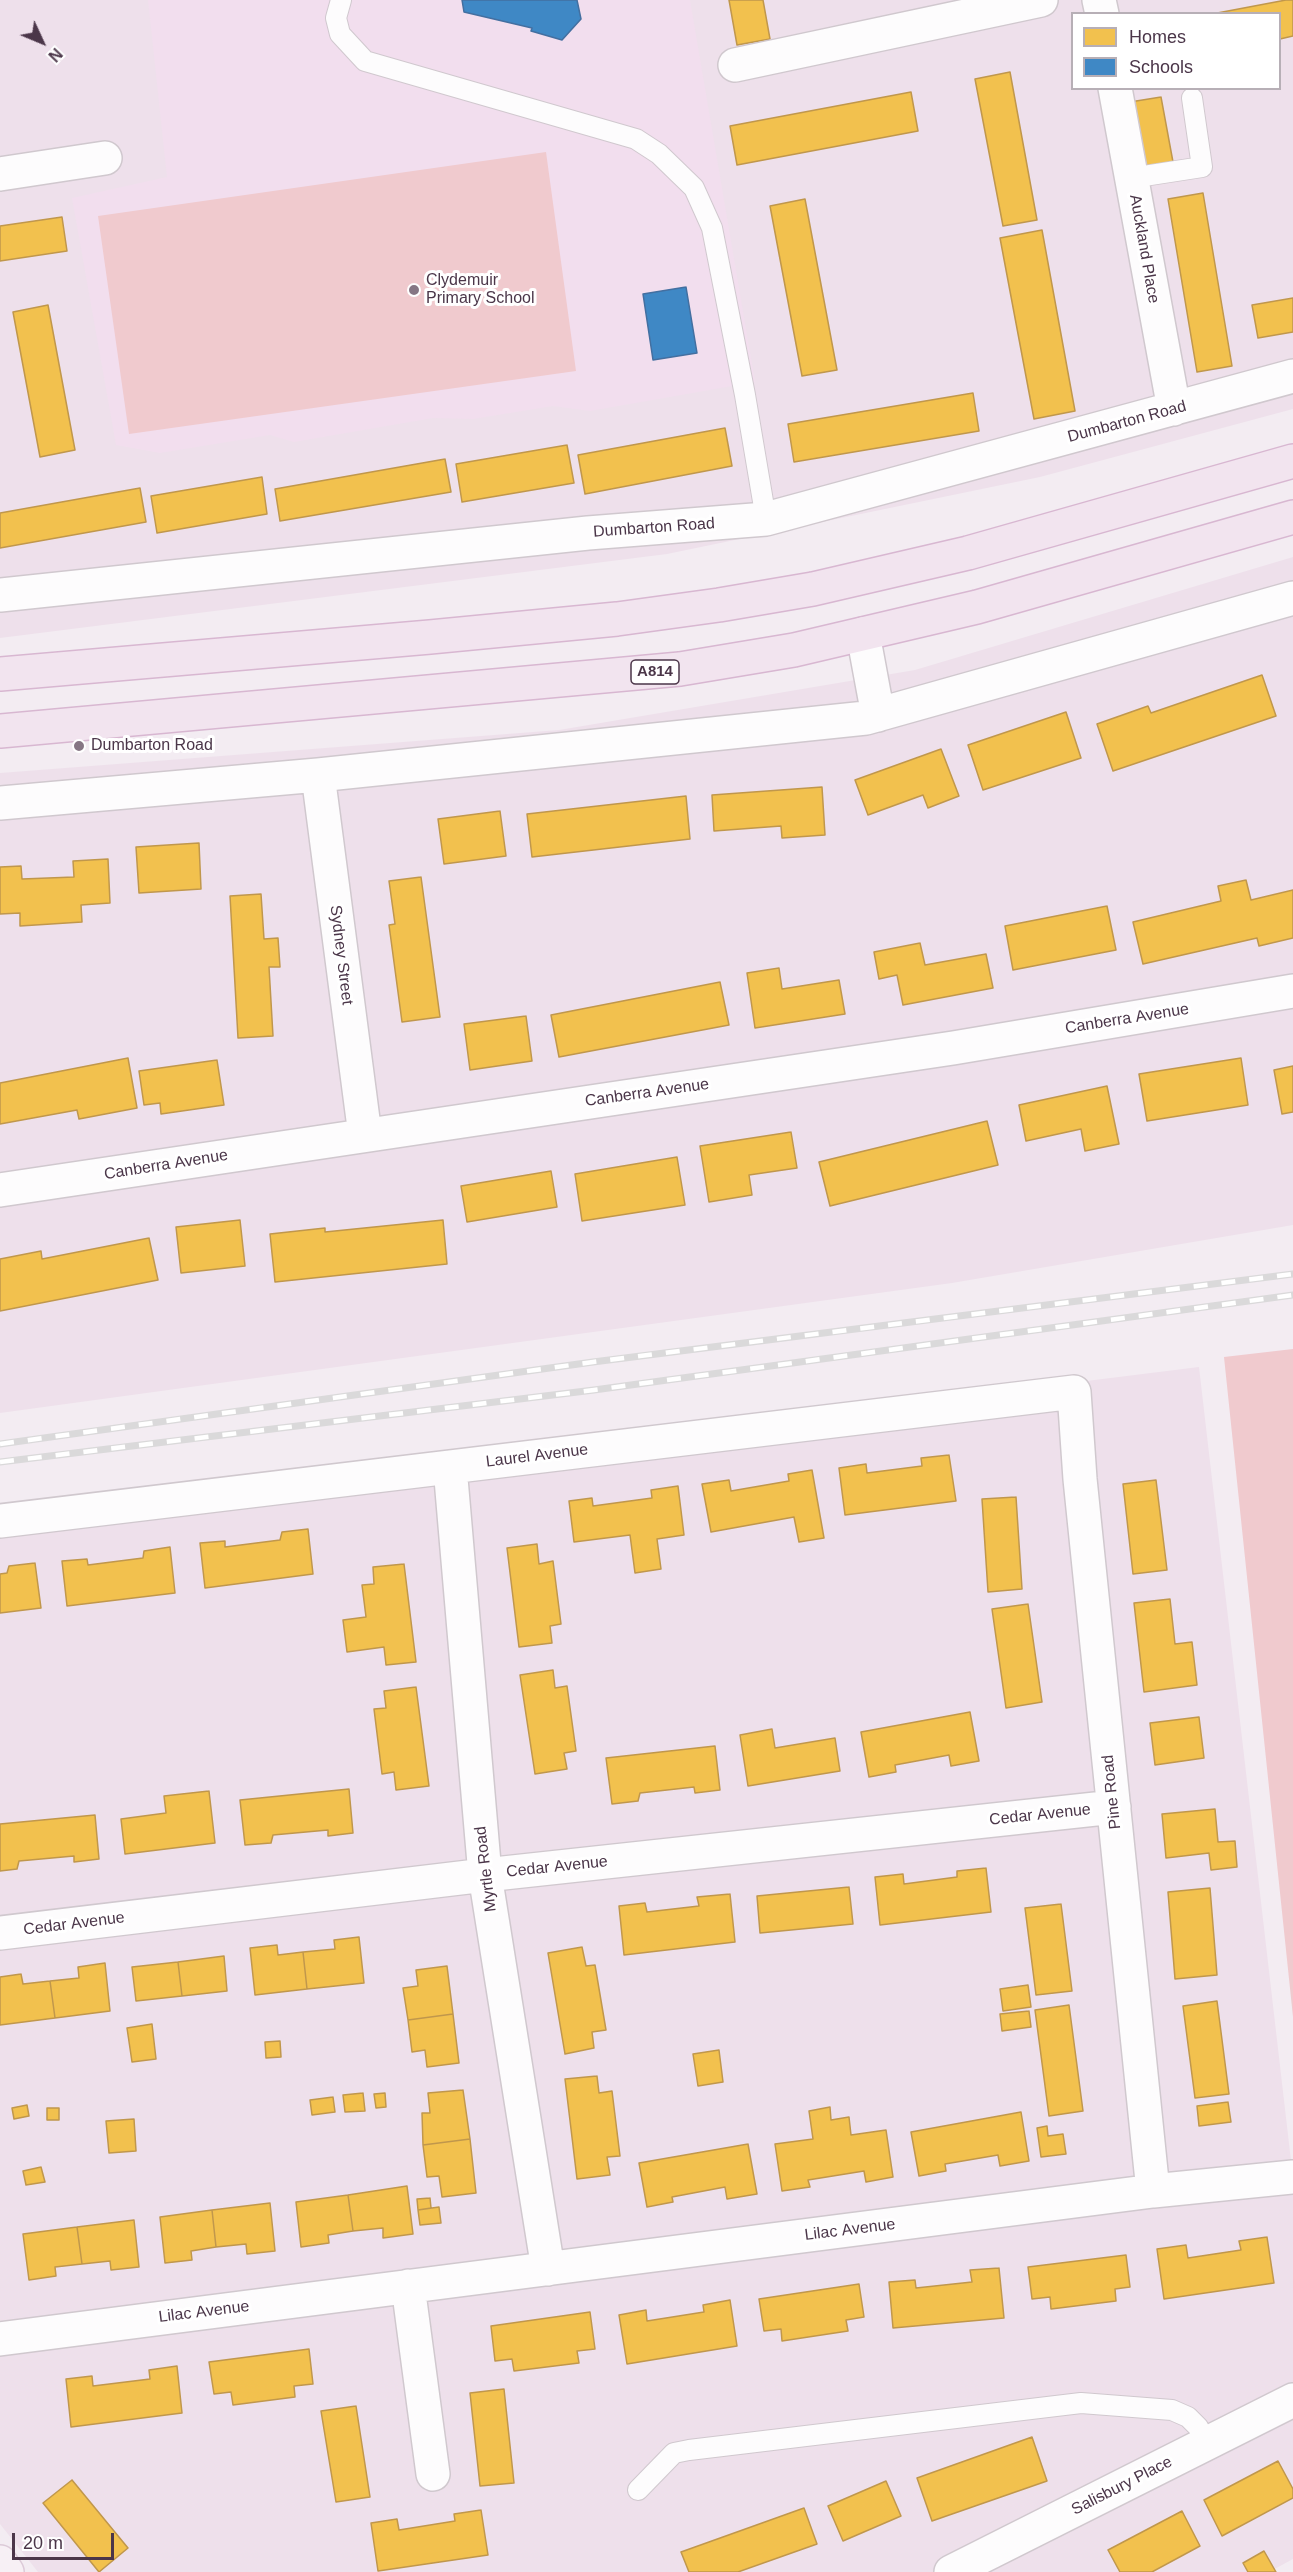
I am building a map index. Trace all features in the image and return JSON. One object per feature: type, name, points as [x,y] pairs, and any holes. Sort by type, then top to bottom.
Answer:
[{"type":"main road","points":[[0,674],[430,637],[616,619],[719,605],[813,589],[968,553],[1293,461]]},
{"type":"main road","name":"A814","points":[[0,731],[680,669],[863,634],[977,607],[1293,517]]},
{"type":"street","points":[[735,65],[1041,0]]},
{"type":"street","name":"Auckland Place","points":[[1115,90],[1174,409]]},
{"type":"street","points":[[0,174],[105,158]]},
{"type":"street","name":"Dumbarton Road","points":[[0,595],[588,533],[766,519],[1293,376]]},
{"type":"street","points":[[0,803],[318,775],[878,715],[1293,598]]},
{"type":"street","points":[[863,634],[878,715]]},
{"type":"street","name":"Sydney Street","points":[[318,775],[364,1135]]},
{"type":"street","name":"Canberra Avenue","points":[[0,1190],[953,1048],[1293,991]]},
{"type":"street","name":"Laurel Avenue","points":[[0,1521],[1074,1392]]},
{"type":"street","name":"Pine Road","points":[[1074,1392],[1153,2191]]},
{"type":"street","name":"Myrtle Road","points":[[450,1467],[485,1875],[548,2269]]},
{"type":"street","name":"Cedar Avenue","points":[[0,1933],[485,1875],[1114,1807]]},
{"type":"street","name":"Lilac Avenue","points":[[0,2338],[1153,2191],[1293,2177]]},
{"type":"street","points":[[408,2286],[434,2474]]},
{"type":"street","name":"Salisbury Place","points":[[951,2572],[1293,2400]]},
{"type":"street","points":[[0,2562],[7,2572]]},
{"type":"lane","points":[[341,0],[336,18],[340,33],[365,61],[636,139],[659,154],[694,188],[712,228],[746,395],[766,519]]},
{"type":"lane","points":[[1131,177],[1202,167],[1192,98]]},
{"type":"lane","points":[[638,2490],[675,2453],[688,2450],[1081,2403],[1172,2410],[1188,2417],[1198,2427],[1206,2443]]},
{"type":"shaded area","points":[[0,0],[1293,0],[1293,409],[1040,477],[667,554],[0,638]]},
{"type":"shaded area","name":"Clydemuir Primary School","points":[[148,0],[690,0],[755,382],[590,411],[553,406],[473,419],[433,418],[294,442],[270,435],[160,453],[116,445],[72,198],[167,177]]},
{"type":"shaded area","points":[[546,152],[576,371],[129,434],[98,216]]},
{"type":"shaded area","points":[[1293,557],[1293,1225],[952,1283],[0,1413],[0,773],[559,730],[915,670]]},
{"type":"shaded area","points":[[1293,1349],[1293,2017],[1224,1357]]},
{"type":"shaded area","points":[[1199,1367],[1293,2178],[1293,2559],[1269,2572],[38,2572],[0,2524],[0,1516]]},
{"type":"building: Homes","points":[[729,0],[763,0],[770,39],[737,45]]},
{"type":"building: Homes","points":[[1293,0],[1293,36],[1281,39],[1281,12],[1223,12]]},
{"type":"building: Homes","points":[[1010,72],[1037,220],[1003,226],[975,79]]},
{"type":"building: Homes","points":[[911,92],[918,131],[737,165],[730,126]]},
{"type":"building: Homes","points":[[1161,97],[1173,162],[1142,168],[1130,102]]},
{"type":"building: Homes","points":[[1203,193],[1232,366],[1197,372],[1168,199]]},
{"type":"building: Homes","points":[[805,199],[837,370],[802,376],[770,206]]},
{"type":"building: Homes","points":[[62,217],[67,251],[0,261],[0,226]]},
{"type":"building: Homes","points":[[1042,230],[1075,411],[1034,419],[1000,238]]},
{"type":"building: Homes","points":[[1293,298],[1293,332],[1258,338],[1252,305]]},
{"type":"building: Homes","points":[[48,305],[75,450],[40,457],[13,312]]},
{"type":"building: Homes","points":[[973,393],[979,431],[794,462],[788,424]]},
{"type":"building: Homes","points":[[725,428],[732,466],[585,494],[578,455]]},
{"type":"building: Homes","points":[[567,445],[574,483],[462,502],[456,464]]},
{"type":"building: Homes","points":[[445,459],[451,492],[280,521],[275,489]]},
{"type":"building: Homes","points":[[262,477],[267,514],[157,533],[151,496]]},
{"type":"building: Homes","points":[[140,488],[146,522],[0,548],[0,513]]},
{"type":"building: Homes","points":[[1262,675],[1276,716],[1113,771],[1097,724],[1148,706],[1151,713]]},
{"type":"building: Homes","points":[[1066,712],[1081,758],[983,790],[968,745]]},
{"type":"building: Homes","points":[[941,749],[959,796],[928,808],[923,795],[868,815],[855,780]]},
{"type":"building: Homes","points":[[822,787],[825,835],[782,838],[781,826],[714,831],[712,795]]},
{"type":"building: Homes","points":[[686,796],[690,839],[532,857],[527,814]]},
{"type":"building: Homes","points":[[500,811],[506,856],[444,864],[438,819]]},
{"type":"building: Homes","points":[[199,843],[201,889],[139,893],[136,847]]},
{"type":"building: Homes","points":[[108,859],[110,903],[81,905],[82,922],[20,926],[20,913],[0,914],[0,867],[21,866],[22,879],[74,877],[73,861]]},
{"type":"building: Homes","points":[[421,877],[440,1017],[402,1022],[389,925],[395,924],[389,881]]},
{"type":"building: Homes","points":[[1246,880],[1251,900],[1293,890],[1293,938],[1259,946],[1257,938],[1143,964],[1133,922],[1221,901],[1218,886]]},
{"type":"building: Homes","points":[[261,894],[264,939],[278,938],[280,967],[269,967],[273,1036],[238,1038],[230,896]]},
{"type":"building: Homes","points":[[1107,906],[1116,950],[1013,970],[1005,926]]},
{"type":"building: Homes","points":[[920,943],[925,965],[986,954],[993,988],[903,1005],[897,975],[879,979],[874,952]]},
{"type":"building: Homes","points":[[779,968],[782,989],[839,980],[845,1014],[755,1028],[747,973]]},
{"type":"building: Homes","points":[[720,982],[729,1025],[559,1057],[551,1015]]},
{"type":"building: Homes","points":[[526,1016],[532,1061],[470,1070],[464,1024]]},
{"type":"building: Homes","points":[[128,1058],[137,1108],[79,1119],[77,1110],[0,1124],[0,1083]]},
{"type":"building: Homes","points":[[1241,1058],[1248,1105],[1147,1121],[1139,1074]]},
{"type":"building: Homes","points":[[217,1060],[224,1105],[161,1114],[160,1103],[144,1105],[139,1071]]},
{"type":"building: Homes","points":[[1293,1066],[1293,1112],[1282,1114],[1274,1070]]},
{"type":"building: Homes","points":[[1107,1086],[1119,1144],[1085,1151],[1081,1129],[1026,1141],[1019,1105]]},
{"type":"building: Homes","points":[[987,1121],[998,1165],[830,1206],[819,1162]]},
{"type":"building: Homes","points":[[791,1132],[797,1168],[749,1175],[752,1195],[709,1202],[700,1146]]},
{"type":"building: Homes","points":[[677,1157],[685,1205],[582,1221],[575,1174]]},
{"type":"building: Homes","points":[[551,1171],[557,1207],[467,1222],[461,1186]]},
{"type":"building: Homes","points":[[240,1220],[245,1266],[181,1273],[176,1227]]},
{"type":"building: Homes","points":[[443,1220],[447,1264],[275,1282],[270,1234],[325,1228],[325,1232]]},
{"type":"building: Homes","points":[[149,1238],[158,1280],[0,1311],[0,1259],[41,1251],[42,1259]]},
{"type":"building: Homes","points":[[949,1455],[956,1501],[845,1515],[839,1468],[866,1464],[867,1473],[922,1466],[921,1458]]},
{"type":"building: Homes","points":[[812,1470],[824,1538],[799,1542],[794,1517],[711,1532],[702,1484],[729,1480],[731,1491],[789,1481],[788,1474]]},
{"type":"building: Homes","points":[[1156,1480],[1167,1570],[1133,1574],[1123,1484]]},
{"type":"building: Homes","points":[[678,1486],[684,1535],[657,1539],[661,1569],[635,1573],[630,1535],[574,1542],[569,1501],[592,1498],[593,1506],[652,1498],[651,1490]]},
{"type":"building: Homes","points":[[1016,1497],[1022,1589],[988,1592],[982,1499]]},
{"type":"building: Homes","points":[[308,1529],[313,1574],[205,1588],[200,1543],[225,1541],[225,1547],[280,1540],[282,1532]]},
{"type":"building: Homes","points":[[537,1544],[539,1564],[553,1561],[561,1624],[550,1626],[552,1643],[519,1647],[507,1548]]},
{"type":"building: Homes","points":[[170,1547],[175,1593],[67,1606],[62,1561],[87,1559],[88,1565],[143,1558],[144,1551]]},
{"type":"building: Homes","points":[[35,1563],[41,1608],[0,1613],[0,1574],[7,1573],[9,1566]]},
{"type":"building: Homes","points":[[404,1564],[416,1662],[386,1665],[384,1647],[347,1652],[343,1620],[366,1617],[362,1585],[374,1584],[373,1567]]},
{"type":"building: Homes","points":[[1170,1599],[1175,1644],[1192,1642],[1197,1685],[1144,1692],[1134,1603]]},
{"type":"building: Homes","points":[[1028,1604],[1042,1702],[1006,1708],[992,1609]]},
{"type":"building: Homes","points":[[553,1670],[555,1688],[567,1686],[576,1751],[564,1753],[567,1769],[535,1774],[520,1675]]},
{"type":"building: Homes","points":[[416,1687],[429,1786],[396,1790],[394,1772],[382,1774],[374,1709],[386,1708],[384,1691]]},
{"type":"building: Homes","points":[[970,1712],[979,1761],[951,1766],[949,1755],[895,1765],[896,1772],[869,1777],[861,1732]]},
{"type":"building: Homes","points":[[1199,1717],[1204,1758],[1155,1765],[1150,1723]]},
{"type":"building: Homes","points":[[772,1729],[775,1748],[835,1738],[840,1771],[748,1786],[740,1735]]},
{"type":"building: Homes","points":[[715,1746],[720,1790],[695,1793],[694,1787],[640,1793],[638,1801],[612,1804],[606,1758]]},
{"type":"building: Homes","points":[[349,1789],[353,1833],[328,1836],[328,1830],[273,1835],[271,1843],[245,1845],[240,1800]]},
{"type":"building: Homes","points":[[209,1791],[215,1843],[125,1854],[121,1819],[166,1813],[164,1796]]},
{"type":"building: Homes","points":[[1215,1809],[1218,1842],[1235,1841],[1237,1867],[1211,1870],[1209,1853],[1166,1858],[1162,1814]]},
{"type":"building: Homes","points":[[95,1815],[99,1859],[74,1862],[74,1856],[19,1861],[17,1869],[0,1871],[0,1824]]},
{"type":"building: Homes","points":[[986,1868],[991,1912],[880,1925],[875,1877],[903,1874],[904,1884],[957,1877],[957,1871]]},
{"type":"building: Homes","points":[[849,1887],[853,1924],[760,1933],[757,1896]]},
{"type":"building: Homes","points":[[1210,1888],[1217,1975],[1175,1979],[1168,1892]]},
{"type":"building: Homes","points":[[730,1894],[735,1942],[624,1955],[619,1906],[645,1903],[647,1912],[699,1906],[697,1897]]},
{"type":"building: Homes","points":[[1061,1904],[1072,1991],[1036,1995],[1025,1908]]},
{"type":"building: Homes","points":[[359,1937],[364,1983],[307,1989],[303,1952],[335,1949],[334,1940]]},
{"type":"building: Homes","points":[[277,1945],[278,1955],[303,1952],[307,1989],[255,1995],[250,1948]]},
{"type":"building: Homes","points":[[582,1947],[586,1966],[595,1965],[606,2030],[592,2032],[594,2048],[565,2054],[548,1953]]},
{"type":"building: Homes","points":[[224,1956],[227,1991],[182,1996],[178,1962]]},
{"type":"building: Homes","points":[[178,1962],[182,1996],[136,2001],[132,1967]]},
{"type":"building: Homes","points":[[105,1963],[110,2011],[55,2018],[50,1981],[79,1978],[78,1967]]},
{"type":"building: Homes","points":[[447,1966],[453,2014],[408,2020],[403,1988],[418,1986],[416,1970]]},
{"type":"building: Homes","points":[[21,1974],[23,1984],[50,1981],[55,2018],[0,2025],[0,1977]]},
{"type":"building: Homes","points":[[1028,1985],[1031,2007],[1003,2011],[1000,1989]]},
{"type":"building: Homes","points":[[1217,2001],[1229,2094],[1195,2098],[1183,2006]]},
{"type":"building: Homes","points":[[1069,2005],[1083,2111],[1049,2116],[1035,2010]]},
{"type":"building: Homes","points":[[1029,2011],[1031,2027],[1002,2031],[1000,2014]]},
{"type":"building: Homes","points":[[453,2014],[459,2063],[427,2067],[425,2050],[412,2052],[408,2020]]},
{"type":"building: Homes","points":[[152,2024],[156,2059],[132,2062],[127,2028]]},
{"type":"building: Homes","points":[[280,2041],[281,2057],[266,2058],[265,2042]]},
{"type":"building: Homes","points":[[719,2050],[723,2082],[698,2086],[693,2054]]},
{"type":"building: Homes","points":[[597,2076],[599,2093],[612,2091],[620,2156],[607,2157],[610,2175],[577,2179],[565,2079]]},
{"type":"building: Homes","points":[[463,2090],[470,2139],[423,2145],[422,2113],[430,2113],[428,2093]]},
{"type":"building: Homes","points":[[363,2093],[365,2111],[345,2112],[343,2095]]},
{"type":"building: Homes","points":[[385,2093],[386,2107],[376,2108],[374,2094]]},
{"type":"building: Homes","points":[[333,2097],[335,2112],[312,2115],[310,2100]]},
{"type":"building: Homes","points":[[1228,2102],[1231,2122],[1199,2126],[1197,2106]]},
{"type":"building: Homes","points":[[27,2105],[29,2116],[14,2119],[12,2108]]},
{"type":"building: Homes","points":[[830,2107],[831,2120],[849,2117],[851,2135],[886,2130],[893,2177],[866,2182],[864,2171],[808,2180],[810,2187],[782,2191],[775,2144],[813,2139],[809,2111]]},
{"type":"building: Homes","points":[[47,2108],[59,2108],[59,2120],[47,2120]]},
{"type":"building: Homes","points":[[1021,2112],[1029,2161],[1000,2166],[998,2155],[945,2164],[946,2171],[919,2176],[911,2132]]},
{"type":"building: Homes","points":[[134,2119],[136,2151],[109,2153],[106,2121]]},
{"type":"building: Homes","points":[[1047,2126],[1048,2136],[1063,2134],[1066,2154],[1041,2157],[1037,2128]]},
{"type":"building: Homes","points":[[470,2139],[476,2193],[442,2197],[439,2176],[427,2177],[423,2145]]},
{"type":"building: Homes","points":[[748,2144],[757,2194],[727,2199],[725,2187],[672,2197],[673,2202],[647,2207],[639,2163]]},
{"type":"building: Homes","points":[[41,2167],[45,2182],[26,2185],[23,2171]]},
{"type":"building: Homes","points":[[407,2186],[413,2234],[383,2238],[383,2228],[353,2231],[348,2195]]},
{"type":"building: Homes","points":[[348,2195],[353,2231],[328,2235],[329,2243],[301,2247],[296,2202]]},
{"type":"building: Homes","points":[[430,2198],[431,2208],[418,2210],[417,2199]]},
{"type":"building: Homes","points":[[270,2203],[275,2251],[247,2254],[246,2244],[216,2247],[212,2210]]},
{"type":"building: Homes","points":[[439,2207],[441,2223],[420,2225],[418,2210]]},
{"type":"building: Homes","points":[[212,2210],[216,2247],[191,2251],[192,2260],[165,2263],[160,2217]]},
{"type":"building: Homes","points":[[134,2220],[139,2267],[111,2270],[110,2261],[82,2264],[77,2227]]},
{"type":"building: Homes","points":[[77,2227],[82,2264],[55,2267],[56,2276],[29,2280],[23,2234]]},
{"type":"building: Homes","points":[[1267,2237],[1274,2283],[1164,2299],[1157,2249],[1186,2245],[1188,2258],[1241,2250],[1239,2241]]},
{"type":"building: Homes","points":[[1126,2255],[1130,2287],[1115,2289],[1116,2301],[1051,2309],[1050,2297],[1032,2299],[1028,2267]]},
{"type":"building: Homes","points":[[999,2268],[1004,2318],[893,2328],[889,2282],[915,2280],[916,2288],[972,2282],[970,2270]]},
{"type":"building: Homes","points":[[859,2284],[864,2317],[846,2320],[848,2331],[782,2341],[781,2329],[764,2331],[759,2299]]},
{"type":"building: Homes","points":[[730,2300],[737,2346],[627,2364],[619,2315],[646,2310],[647,2321],[704,2312],[703,2305]]},
{"type":"building: Homes","points":[[590,2312],[595,2349],[577,2351],[579,2363],[514,2371],[512,2359],[495,2361],[491,2326]]},
{"type":"building: Homes","points":[[309,2349],[313,2384],[294,2386],[295,2397],[233,2405],[231,2392],[214,2394],[209,2362]]},
{"type":"building: Homes","points":[[177,2366],[182,2413],[71,2427],[66,2379],[92,2376],[93,2386],[150,2379],[149,2370]]},
{"type":"building: Homes","points":[[504,2389],[514,2483],[480,2486],[470,2393]]},
{"type":"building: Homes","points":[[356,2406],[370,2497],[336,2502],[321,2411]]},
{"type":"building: Homes","points":[[1032,2437],[1047,2481],[932,2521],[917,2478]]},
{"type":"building: Homes","points":[[1278,2461],[1293,2489],[1293,2498],[1222,2536],[1204,2500]]},
{"type":"building: Homes","points":[[72,2480],[128,2548],[99,2572],[43,2503]]},
{"type":"building: Homes","points":[[886,2481],[901,2516],[843,2541],[828,2506]]},
{"type":"building: Homes","points":[[804,2508],[817,2544],[738,2572],[689,2572],[681,2552]]},
{"type":"building: Homes","points":[[481,2510],[488,2555],[378,2571],[371,2523],[397,2519],[399,2530],[455,2521],[454,2514]]},
{"type":"building: Homes","points":[[1182,2511],[1200,2546],[1152,2572],[1120,2572],[1108,2550]]},
{"type":"building: Homes","points":[[1264,2551],[1276,2572],[1248,2572],[1243,2563]]},
{"type":"building: Schools","points":[[462,0],[577,0],[581,19],[562,40],[531,31],[532,28],[464,12]]},
{"type":"building: Schools","points":[[686,287],[697,353],[653,360],[643,294]]},
{"type":"railway","points":[[0,1444],[593,1362],[1293,1274]]},
{"type":"railway","points":[[0,1462],[594,1390],[1293,1295]]},
{"type":"place","name":"Clydemuir Primary School","points":[[414,290]]},
{"type":"place","name":"Dumbarton Road","points":[[79,746]]}]
